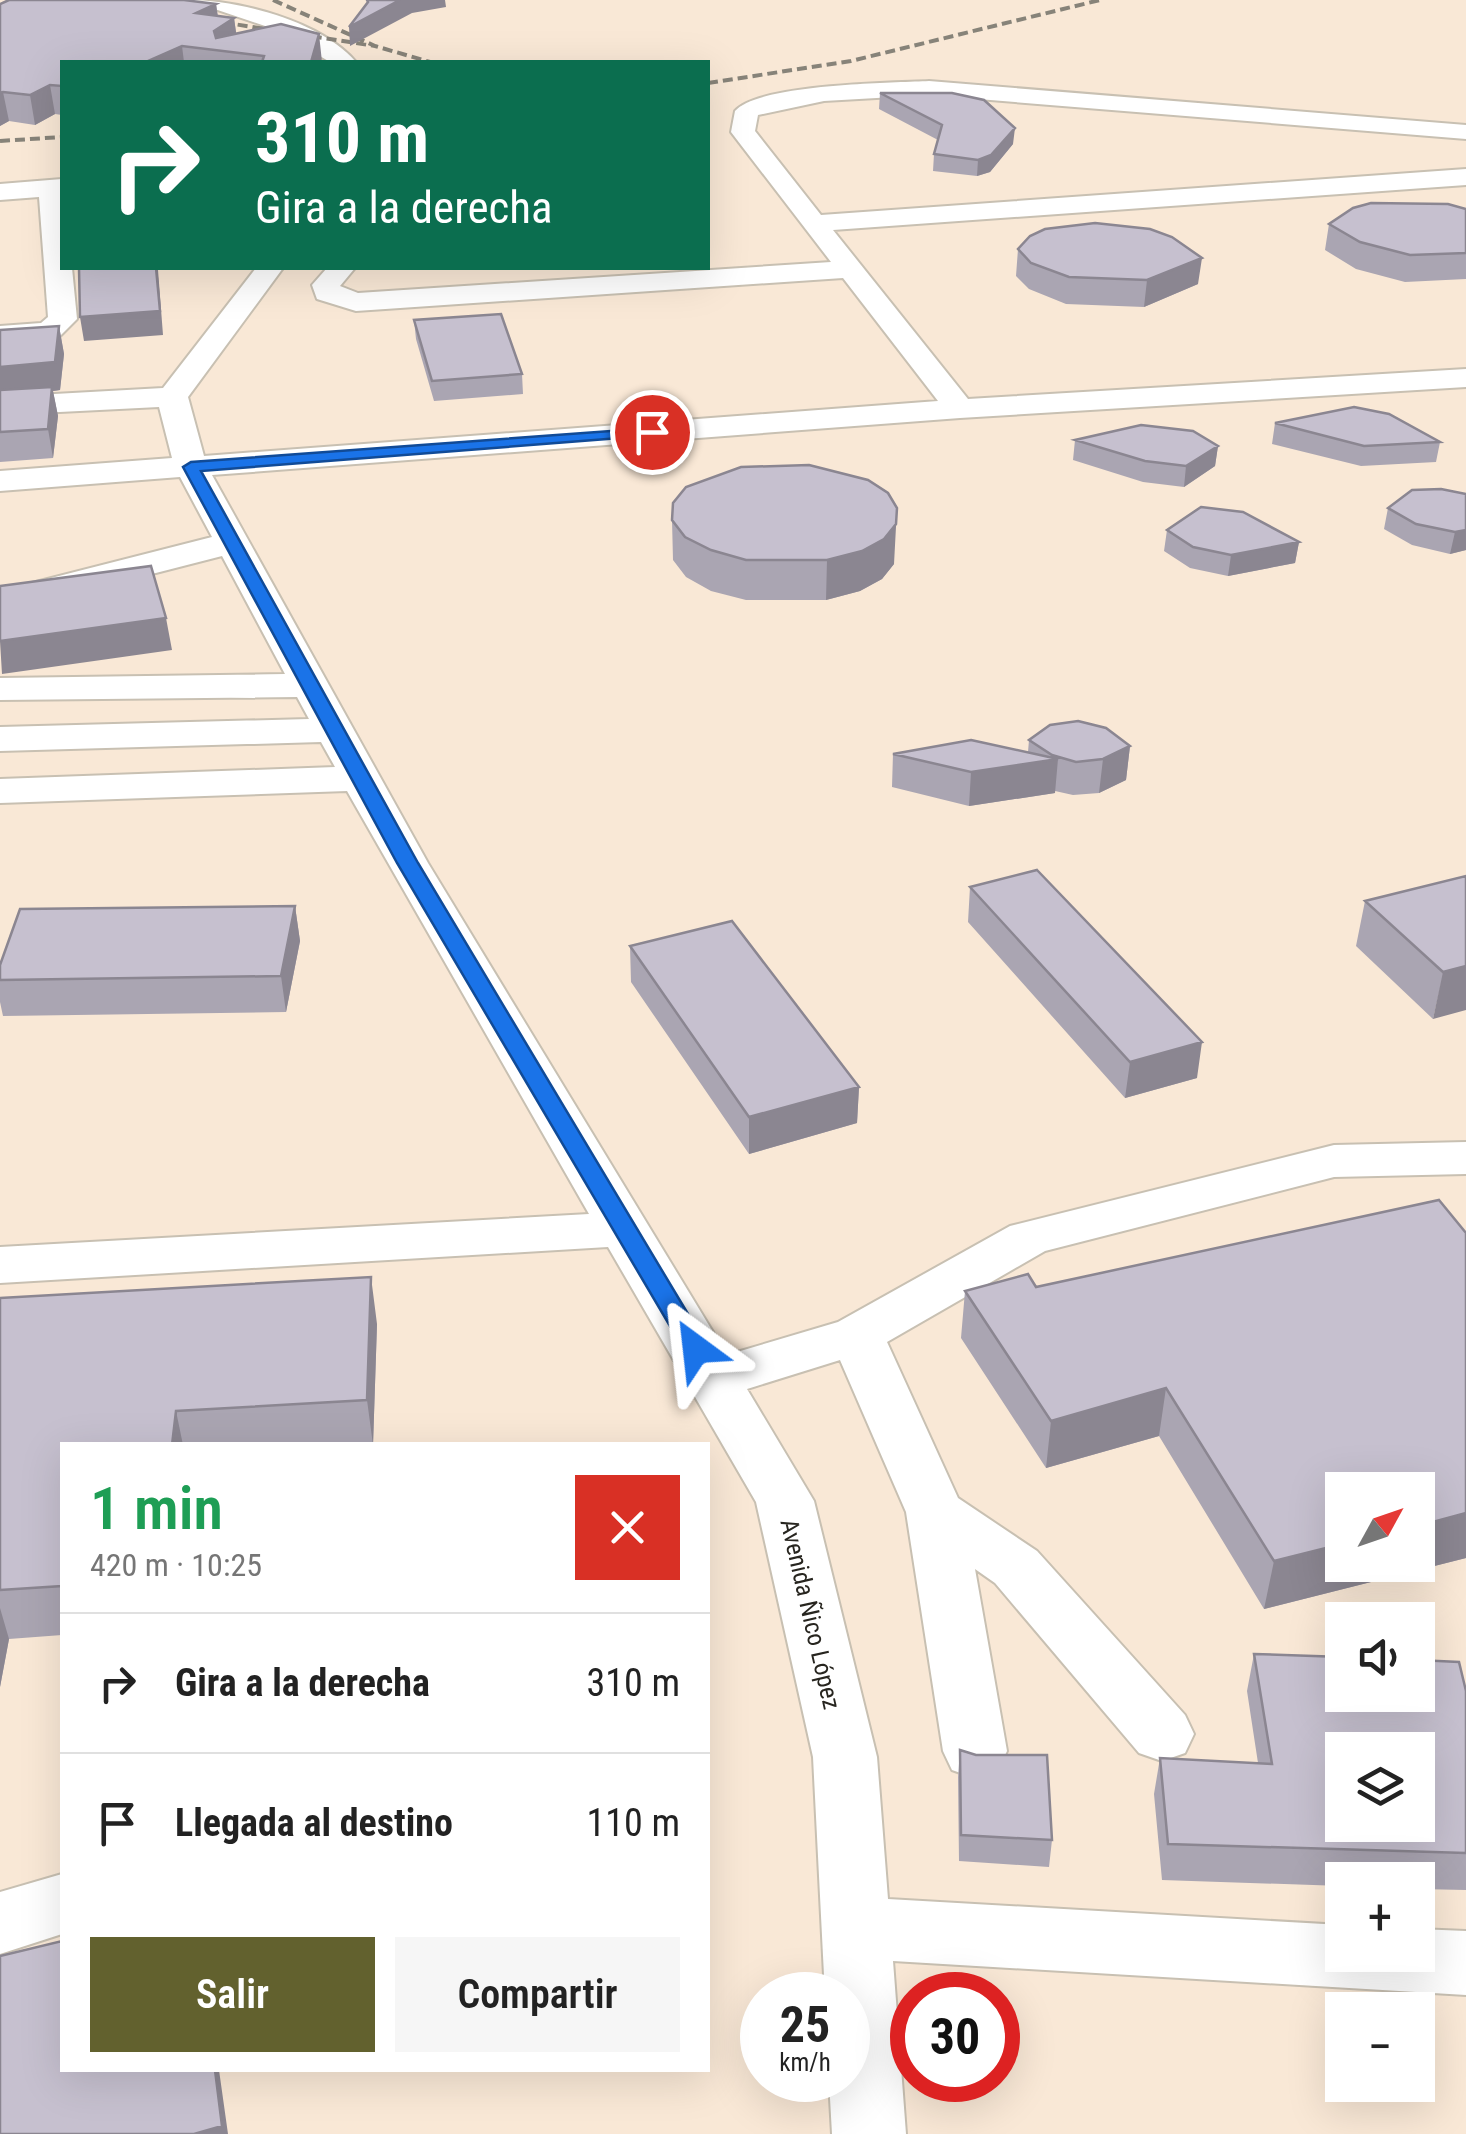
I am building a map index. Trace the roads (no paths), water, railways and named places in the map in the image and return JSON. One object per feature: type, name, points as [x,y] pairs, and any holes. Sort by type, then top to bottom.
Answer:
[{"type":"street","points":[[198,0],[282,24],[342,60]]},
{"type":"street","points":[[260,46],[303,36]]},
{"type":"street","points":[[960,409],[814,223],[734,133],[747,111],[761,104],[883,88],[928,88],[1466,132]]},
{"type":"street","points":[[814,223],[1466,177]]},
{"type":"street","points":[[0,192],[57,188],[60,254]]},
{"type":"street","points":[[340,270],[326,285],[327,292],[356,302],[850,269]]},
{"type":"street","points":[[0,335],[49,331],[63,319],[61,270]]},
{"type":"street","points":[[0,406],[172,397],[268,270]]},
{"type":"street","points":[[1,487],[191,467],[960,409],[1466,378]]},
{"type":"street","name":"Avenida Ñico López","points":[[172,397],[191,467],[308,685],[784,1502],[845,1757],[869,2134]]},
{"type":"street","points":[[0,602],[230,543]]},
{"type":"street","points":[[0,689],[308,685]]},
{"type":"street","points":[[0,739],[334,730]]},
{"type":"street","points":[[0,792],[360,778]]},
{"type":"street","points":[[713,1378],[857,1335],[1028,1238],[1334,1161],[1466,1158]]},
{"type":"street","points":[[0,1265],[627,1229]]},
{"type":"street","points":[[857,1335],[935,1512],[976,1751]]},
{"type":"street","points":[[935,1512],[1016,1567],[1162,1734]]},
{"type":"street","points":[[0,1922],[60,1905]]},
{"type":"street","points":[[856,1928],[1466,1963]]},
{"type":"railway","points":[[273,0],[375,46]]},
{"type":"railway","points":[[710,83],[851,61],[1100,0]]},
{"type":"railway","points":[[208,20],[375,46]]},
{"type":"railway","points":[[375,46],[423,60]]},
{"type":"railway","points":[[0,141],[60,137]]}]
